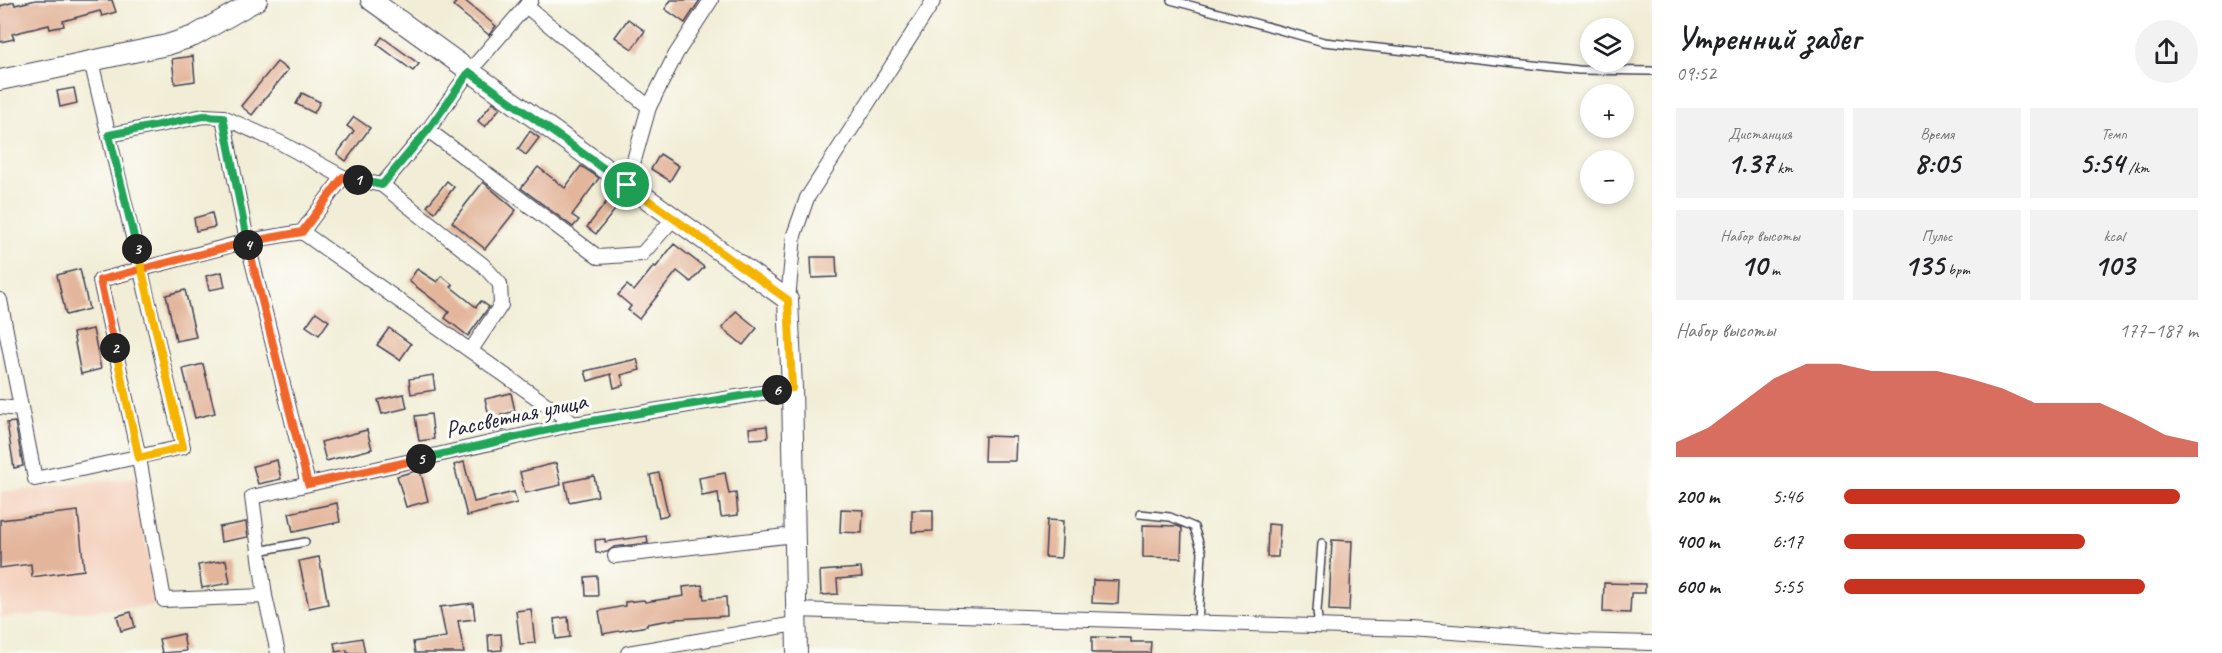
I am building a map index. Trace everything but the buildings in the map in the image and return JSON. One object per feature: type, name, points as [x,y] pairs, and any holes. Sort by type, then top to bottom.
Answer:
[{"type":"street","points":[[0,80],[167,45],[194,36],[257,0]]},
{"type":"street","points":[[627,185],[649,107],[676,54],[711,0]]},
{"type":"street","points":[[796,653],[792,388],[788,300],[794,235],[807,198],[934,0]]},
{"type":"street","points":[[375,1],[469,72],[788,300]]},
{"type":"street","points":[[382,185],[428,130],[469,72],[528,3],[649,107]]},
{"type":"street","points":[[0,300],[35,479],[183,447],[91,61]]},
{"type":"street","points":[[109,135],[204,116],[223,117],[281,143],[343,177],[382,185],[483,266],[500,284],[501,305],[471,350]]},
{"type":"street","points":[[223,117],[247,242],[308,484]]},
{"type":"street","points":[[428,130],[598,257],[642,254],[674,218]]},
{"type":"street","points":[[265,596],[164,600],[139,458],[100,280],[247,242],[302,232],[343,177]]},
{"type":"street","points":[[302,232],[574,424]]},
{"type":"street","name":"Рассветная улица","points":[[259,551],[252,497],[574,424],[792,388]]},
{"type":"street","points":[[0,407],[21,409]]},
{"type":"street","points":[[615,556],[794,535]]},
{"type":"street","points":[[259,551],[265,596],[278,653]]},
{"type":"street","points":[[628,653],[795,617],[1198,623],[1412,629],[1573,644],[1652,642]]},
{"type":"lane","points":[[1171,0],[1324,42],[1579,70],[1652,70]]},
{"type":"lane","points":[[1140,514],[1170,517],[1194,527],[1202,552],[1198,623]]},
{"type":"lane","points":[[259,551],[305,542]]},
{"type":"lane","points":[[1319,627],[1317,611],[1322,543]]},
{"type":"shaded area","points":[[137,478],[154,606],[0,617],[0,492]]},
{"type":"route","points":[[627,185],[469,72],[428,130],[382,185],[343,177],[302,232],[247,242],[195,255],[142,269],[100,280],[139,458],[183,447],[142,269],[109,135],[204,116],[223,117],[247,242],[308,484],[574,424],[792,388],[788,300],[627,185]]}]
